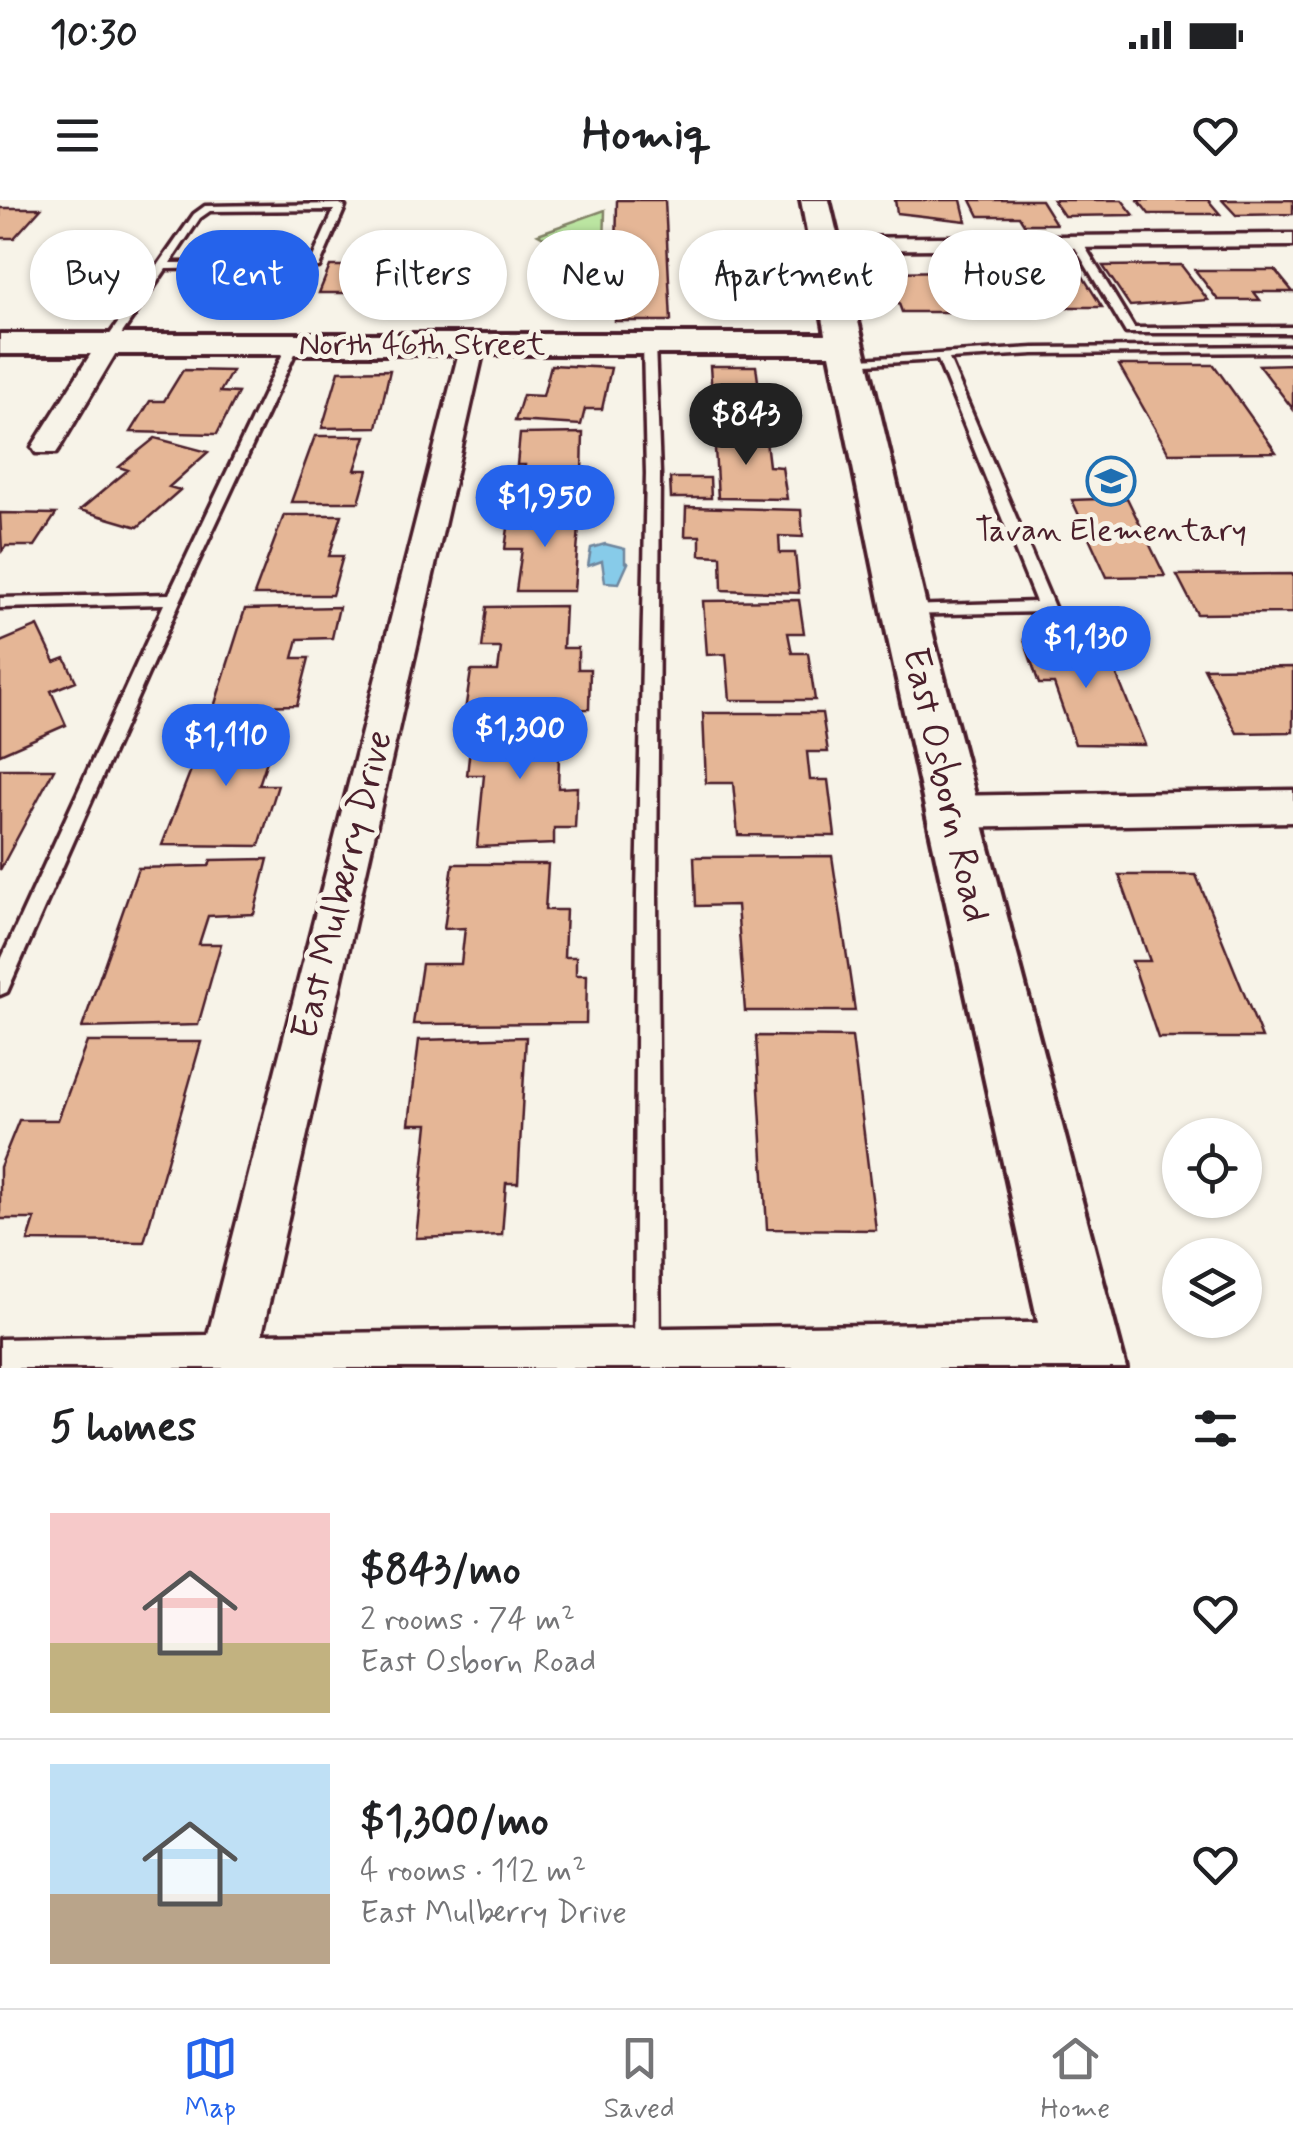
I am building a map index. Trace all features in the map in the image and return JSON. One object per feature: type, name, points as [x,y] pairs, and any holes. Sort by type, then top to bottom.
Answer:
[{"type":"street","name":"East Osborn Road","points":[[815,200],[821,230]]},
{"type":"street","points":[[1081,242],[1293,240]]},
{"type":"street","name":"East Osborn Road","points":[[839,320],[950,812],[1084,1358]]},
{"type":"street","name":"North 46th Street","points":[[0,344],[649,344],[846,353]]},
{"type":"street","name":"East Mulberry Drive","points":[[228,1366],[472,344]]},
{"type":"street","points":[[46,447],[108,346]]},
{"type":"street","points":[[950,812],[1293,806]]},
{"type":"street","points":[[0,1367],[1084,1358]]},
{"type":"lane","points":[[108,346],[165,266],[208,208],[340,207],[315,265],[165,266]]},
{"type":"lane","points":[[1081,250],[1130,331],[1293,330]]},
{"type":"lane","points":[[648,1360],[647,894],[654,474],[649,344]]},
{"type":"lane","points":[[0,985],[292,345]]},
{"type":"lane","points":[[846,353],[943,358],[1034,351],[1293,349]]},
{"type":"lane","points":[[905,611],[1046,607],[943,358]]},
{"type":"lane","points":[[0,603],[174,598]]},
{"type":"green space","points":[[605,210],[604,230],[549,230]]},
{"type":"water","points":[[605,544],[625,549],[628,563],[619,583],[605,582],[602,561],[588,566],[591,548]]},
{"type":"building","points":[[617,200],[665,200],[671,321],[615,321],[659,320],[659,230],[617,230]]},
{"type":"building","points":[[895,200],[961,200],[966,221],[897,213]]},
{"type":"building","points":[[971,200],[1041,200],[1056,224],[1024,224],[1019,216],[979,216]]},
{"type":"building","points":[[1053,200],[1122,200],[1134,215],[1064,216]]},
{"type":"building","points":[[1138,200],[1208,200],[1220,214],[1149,214]]},
{"type":"building","points":[[1222,200],[1293,200],[1293,214],[1236,215]]},
{"type":"building","points":[[0,208],[41,208],[14,238],[0,238]]},
{"type":"building","points":[[1181,265],[1208,300],[1130,306],[1103,266]]},
{"type":"building","points":[[330,266],[339,266],[339,293],[319,293]]},
{"type":"building","points":[[1195,270],[1275,270],[1293,292],[1254,292],[1260,300],[1218,300]]},
{"type":"building","points":[[928,271],[928,312],[908,312],[908,272]]},
{"type":"building","points":[[1081,273],[1102,307],[1081,307]]},
{"type":"building","points":[[1293,364],[1293,409],[1259,365]]},
{"type":"building","points":[[551,365],[611,368],[602,409],[585,409],[581,425],[515,421],[523,395],[543,396]]},
{"type":"building","points":[[1119,365],[1214,365],[1276,452],[1169,453]]},
{"type":"building","points":[[710,366],[756,366],[760,396],[773,396],[776,424],[714,423]]},
{"type":"building","points":[[183,370],[232,371],[220,392],[238,393],[217,434],[131,432],[150,401],[164,401]]},
{"type":"building","points":[[390,370],[377,427],[322,428],[339,371]]},
{"type":"building","points":[[714,432],[765,432],[769,466],[782,467],[787,499],[718,498]]},
{"type":"building","points":[[583,433],[582,474],[595,474],[595,492],[578,493],[577,502],[521,503],[525,465],[517,465],[520,434]]},
{"type":"building","points":[[315,436],[366,436],[355,470],[368,470],[359,502],[291,502]]},
{"type":"building","points":[[155,438],[208,452],[169,487],[180,490],[138,527],[80,510],[128,470],[119,467]]},
{"type":"building","points":[[670,478],[710,478],[711,498],[671,498]]},
{"type":"building","points":[[1127,498],[1165,576],[1107,577],[1072,500]]},
{"type":"building","points":[[686,507],[801,510],[803,537],[779,536],[780,553],[795,553],[799,593],[722,590],[721,556],[700,555],[700,536],[685,536]]},
{"type":"building","points":[[0,513],[56,514],[35,546],[6,546],[2,551]]},
{"type":"building","points":[[510,514],[580,514],[574,591],[516,591],[522,549],[505,549]]},
{"type":"building","points":[[284,515],[342,515],[329,556],[343,556],[332,595],[254,595]]},
{"type":"building","points":[[1293,574],[1293,613],[1197,614],[1177,575]]},
{"type":"building","points":[[799,600],[804,633],[788,633],[792,653],[808,653],[815,700],[730,700],[726,654],[707,655],[703,601]]},
{"type":"building","points":[[565,606],[563,648],[578,648],[578,669],[590,669],[589,709],[465,711],[471,671],[498,671],[501,648],[482,648],[487,607]]},
{"type":"building","points":[[339,607],[332,638],[298,639],[293,658],[309,658],[297,705],[214,707],[245,609]]},
{"type":"building","points":[[38,626],[55,662],[65,658],[76,681],[51,691],[66,725],[0,754],[0,642]]},
{"type":"building","points":[[1024,640],[1103,641],[1145,745],[1075,744],[1054,684],[1039,684]]},
{"type":"building","points":[[1293,667],[1293,732],[1237,733],[1204,668]]},
{"type":"building","points":[[703,713],[822,713],[828,752],[807,752],[810,780],[828,780],[835,836],[738,835],[733,783],[706,783]]},
{"type":"building","points":[[560,719],[558,788],[577,787],[575,828],[554,828],[554,844],[477,847],[484,775],[467,775],[473,721]]},
{"type":"building","points":[[209,723],[279,724],[259,785],[278,785],[259,846],[162,845]]},
{"type":"building","points":[[0,769],[54,769],[0,870]]},
{"type":"building","points":[[832,856],[855,1011],[745,1011],[737,905],[696,906],[694,857]]},
{"type":"building","points":[[268,859],[254,914],[208,916],[199,944],[221,944],[198,1025],[82,1028],[138,868]]},
{"type":"building","points":[[453,864],[548,864],[545,910],[566,910],[564,957],[576,957],[576,975],[587,975],[586,1023],[413,1024],[422,964],[461,964],[465,928],[444,929]]},
{"type":"building","points":[[1119,875],[1196,875],[1262,1038],[1158,1038],[1132,961],[1150,961]]},
{"type":"building","points":[[756,1036],[852,1037],[876,1230],[767,1229]]},
{"type":"building","points":[[526,1037],[518,1183],[506,1183],[502,1235],[416,1238],[428,1124],[409,1124],[419,1040]]},
{"type":"building","points":[[87,1042],[201,1042],[144,1242],[28,1241],[35,1219],[0,1219],[0,1167],[19,1120],[58,1120]]},
{"type":"place","name":"Tavan Elementary","points":[[1111,481]]}]
